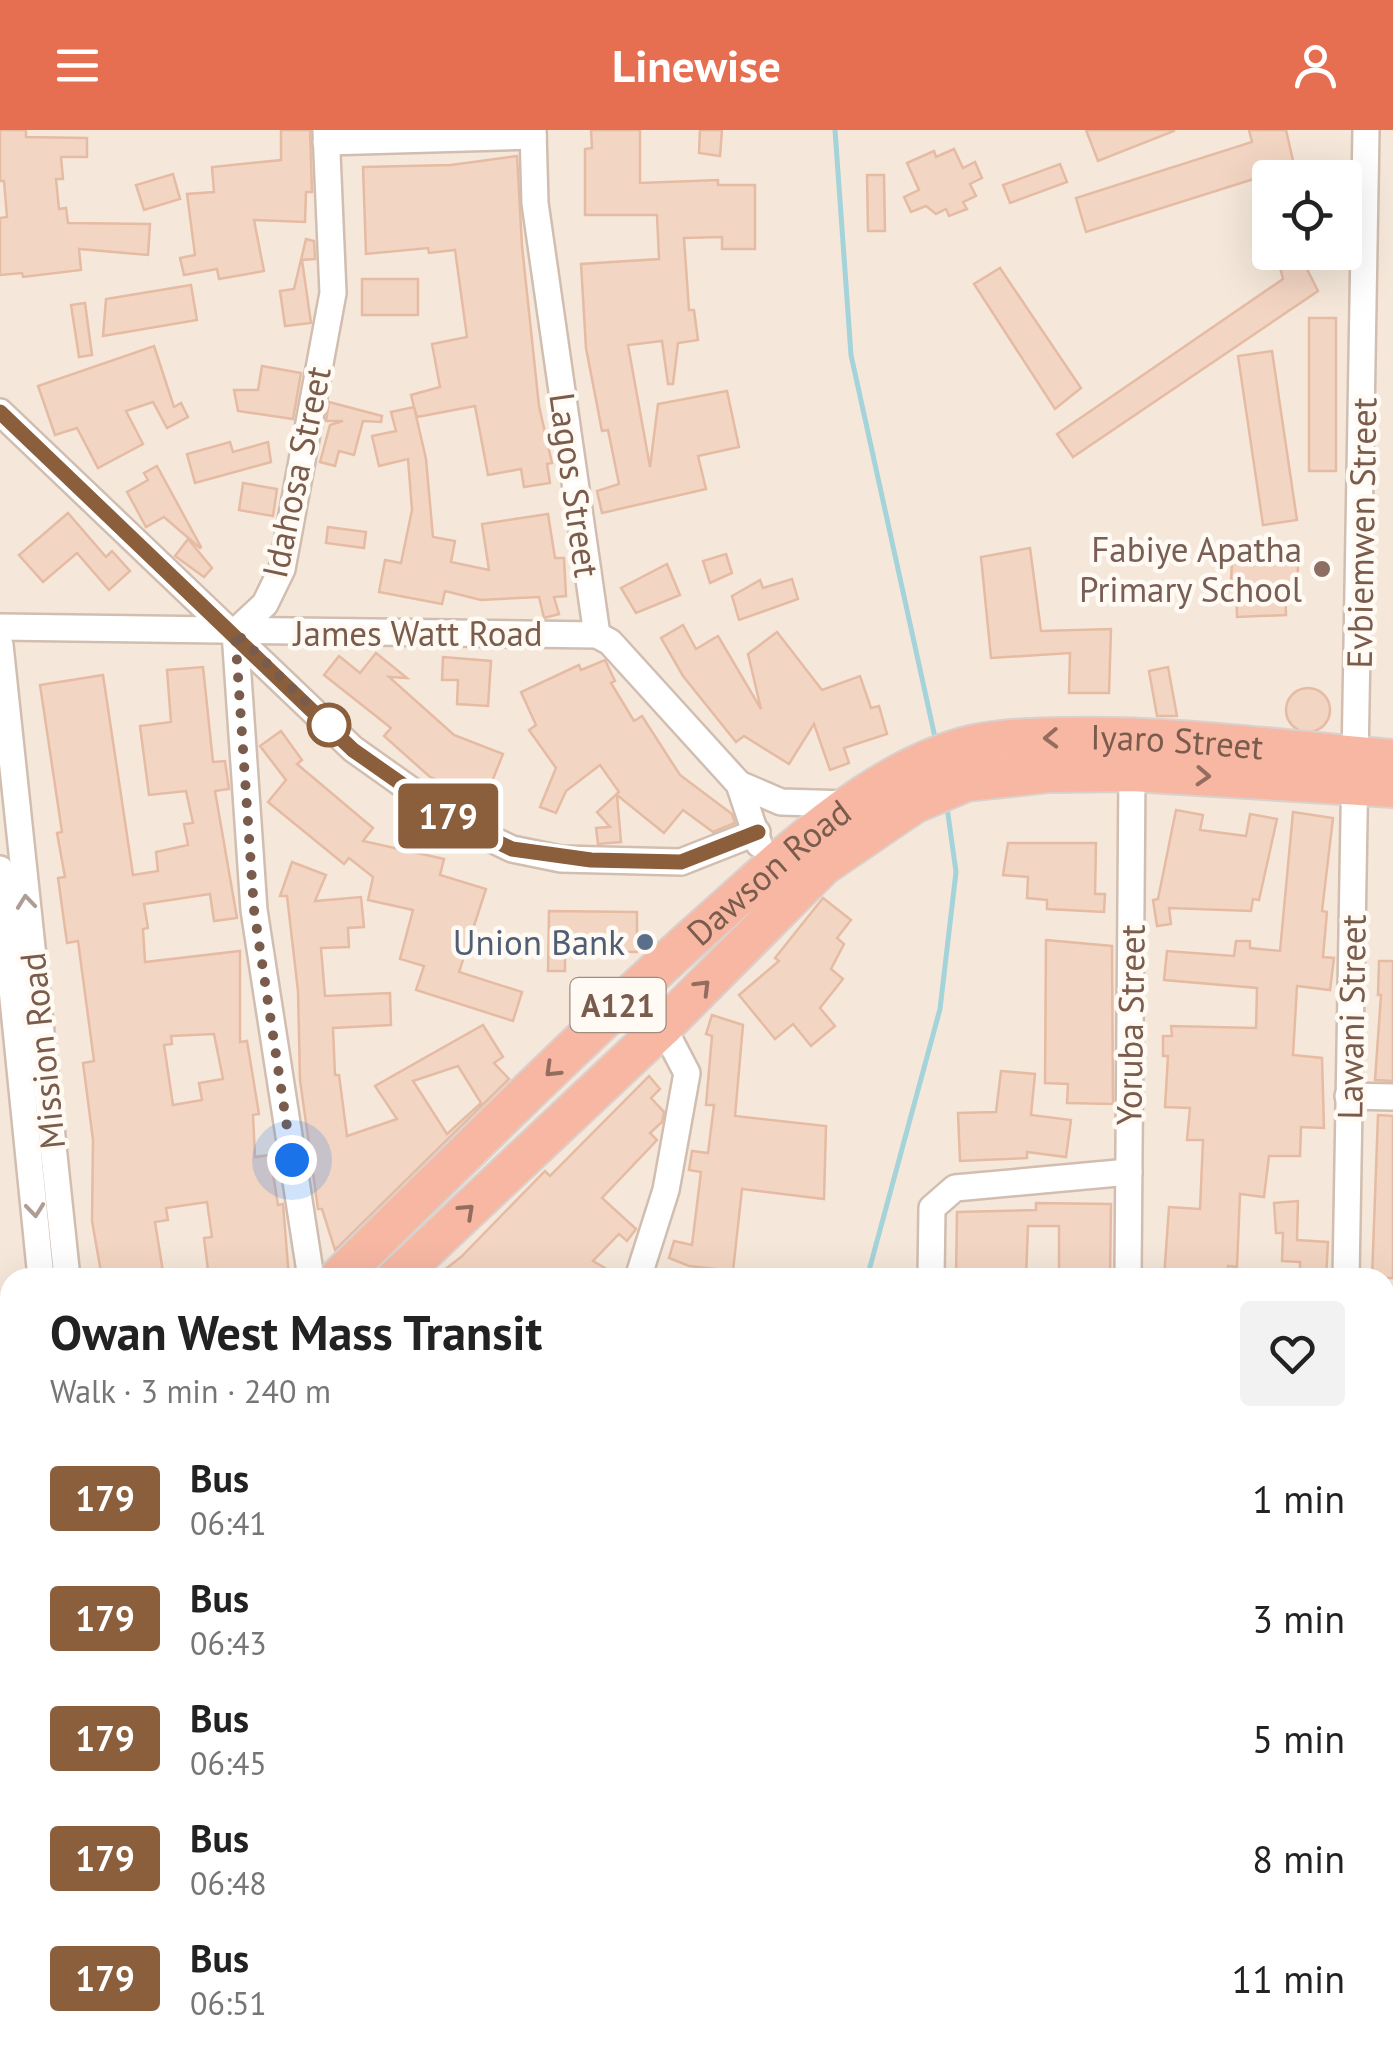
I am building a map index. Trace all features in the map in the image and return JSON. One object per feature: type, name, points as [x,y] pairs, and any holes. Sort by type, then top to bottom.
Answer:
[{"type":"highway","name":"Iyaro Street","points":[[963,765],[999,739],[1114,736],[1375,772]]},
{"type":"highway","name":"Dawson Road","points":[[348,1268],[628,996],[849,804],[923,765],[963,765]]},
{"type":"highway","name":"Iyaro Street","points":[[963,765],[1048,772],[1375,772]]},
{"type":"highway","name":"Dawson Road","points":[[407,1268],[663,1027],[823,866],[963,765]]},
{"type":"street","name":"Evbiemwen Street","points":[[1366,130],[1375,772]]},
{"type":"street","points":[[326,136],[533,133]]},
{"type":"street","name":"Lagos Street","points":[[533,133],[535,203],[597,634]]},
{"type":"street","name":"Idahosa Street","points":[[235,632],[265,604],[282,569],[333,293],[326,136]]},
{"type":"street","points":[[0,412],[235,632],[353,750],[456,822],[512,849],[561,859],[681,862],[758,832]]},
{"type":"street","name":"James Watt Road","points":[[0,628],[597,634]]},
{"type":"street","points":[[235,632],[254,910],[309,1268]]},
{"type":"street","points":[[597,634],[610,642],[739,784],[758,832],[763,875]]},
{"type":"street","name":"Mission Road","points":[[0,645],[67,1268]]},
{"type":"street","name":"Yoruba Street","points":[[1128,1268],[1132,772]]},
{"type":"street","name":"Lawani Street","points":[[1346,1268],[1348,1096],[1375,772]]},
{"type":"street","points":[[739,784],[782,802],[849,804]]},
{"type":"street","name":"Mission Road","points":[[0,869],[6,972],[41,1268]]},
{"type":"street","points":[[641,1268],[666,1190],[687,1073],[663,1027]]},
{"type":"street","points":[[1348,1096],[1393,1097]]},
{"type":"street","points":[[931,1268],[932,1208],[955,1188],[1128,1172]]},
{"type":"shaded area","points":[[0,130],[1393,130],[1393,1268],[0,1268]]},
{"type":"building","points":[[0,130],[26,130],[26,137],[87,138],[87,157],[61,157],[63,179],[56,179],[59,209],[66,208],[68,223],[150,224],[148,255],[79,249],[81,270],[23,277],[22,273],[0,275],[0,218],[7,217],[4,181],[0,181]]},
{"type":"building","points":[[281,130],[310,130],[312,192],[306,192],[305,222],[254,220],[264,271],[219,279],[217,269],[184,275],[180,258],[195,255],[187,194],[214,192],[212,167],[281,160]]},
{"type":"building","points":[[591,130],[640,130],[640,183],[718,180],[718,185],[755,185],[755,249],[722,249],[722,237],[684,238],[689,310],[694,310],[698,340],[678,343],[673,384],[668,384],[662,341],[628,345],[650,467],[658,404],[727,391],[739,447],[698,456],[706,489],[602,513],[597,491],[619,484],[608,430],[602,431],[586,348],[581,264],[659,259],[657,215],[585,215],[585,149],[592,148]]},
{"type":"building","points":[[700,130],[722,130],[720,156],[699,153]]},
{"type":"building","points":[[1086,130],[1174,130],[1174,131],[1098,161]]},
{"type":"building","points":[[1249,130],[1286,130],[1293,160],[1252,160],[1252,180],[1086,232],[1076,198],[1252,142]]},
{"type":"building","points":[[954,149],[963,168],[975,162],[982,178],[970,184],[976,196],[963,202],[967,209],[949,216],[946,209],[936,214],[926,206],[911,212],[904,197],[919,190],[907,163],[934,151],[936,157]]},
{"type":"building","points":[[517,156],[522,246],[539,406],[552,463],[547,464],[550,483],[524,487],[521,469],[488,475],[475,406],[417,417],[411,395],[440,387],[432,344],[467,337],[455,250],[429,253],[428,248],[366,254],[363,167],[451,165]]},
{"type":"building","points":[[1060,164],[1067,182],[1010,203],[1003,185]]},
{"type":"building","points":[[173,174],[180,199],[144,210],[136,185]]},
{"type":"building","points":[[867,175],[884,175],[885,231],[868,231]]},
{"type":"building","points":[[306,239],[314,241],[315,259],[302,260],[311,323],[285,326],[280,291],[294,289]]},
{"type":"building","points":[[1000,268],[1081,388],[1055,409],[974,284]]},
{"type":"building","points":[[1281,270],[1308,270],[1318,291],[1073,457],[1057,434],[1283,279]]},
{"type":"building","points":[[362,279],[418,279],[418,315],[362,315]]},
{"type":"building","points":[[191,285],[197,320],[103,336],[106,299]]},
{"type":"building","points":[[85,303],[92,355],[79,357],[71,305]]},
{"type":"building","points":[[1309,318],[1336,318],[1336,471],[1309,471]]},
{"type":"building","points":[[154,346],[174,407],[181,403],[188,417],[167,428],[153,402],[126,411],[143,444],[98,468],[77,428],[55,435],[38,386]]},
{"type":"building","points":[[1272,351],[1297,520],[1263,525],[1238,356]]},
{"type":"building","points":[[262,366],[301,373],[293,419],[238,411],[234,390],[258,390]]},
{"type":"building","points":[[329,402],[382,416],[381,422],[363,421],[354,455],[339,451],[335,466],[320,462],[330,425],[343,421],[326,421]]},
{"type":"building","points":[[414,407],[426,459],[433,537],[455,541],[451,562],[489,570],[482,524],[548,514],[555,558],[564,558],[566,596],[554,597],[559,614],[544,618],[539,597],[481,600],[445,591],[442,604],[379,592],[385,560],[401,563],[412,510],[408,459],[379,466],[372,436],[396,431],[391,412]]},
{"type":"building","points":[[230,442],[233,452],[268,442],[271,462],[195,483],[187,454]]},
{"type":"building","points":[[157,466],[200,548],[164,517],[146,527],[127,492],[148,480],[144,473]]},
{"type":"building","points":[[243,483],[277,489],[273,516],[239,510]]},
{"type":"building","points":[[68,513],[106,557],[112,551],[130,571],[109,590],[77,553],[43,582],[19,555]]},
{"type":"building","points":[[328,527],[366,532],[364,548],[326,543]]},
{"type":"building","points":[[188,539],[212,568],[204,577],[175,556]]},
{"type":"building","points":[[1233,546],[1299,550],[1297,584],[1285,583],[1286,615],[1237,617],[1236,580],[1231,580]]},
{"type":"building","points":[[1030,548],[1041,631],[1111,629],[1109,693],[1069,693],[1070,653],[991,658],[981,557]]},
{"type":"building","points":[[726,554],[732,573],[710,583],[703,561]]},
{"type":"building","points":[[667,564],[680,595],[636,613],[621,588]]},
{"type":"building","points":[[792,579],[798,599],[739,620],[732,596],[760,580],[763,588]]},
{"type":"building","points":[[683,625],[696,649],[718,636],[761,709],[748,654],[777,632],[822,690],[860,676],[871,708],[879,706],[887,734],[844,748],[849,763],[830,770],[814,724],[789,764],[744,736],[736,742],[683,676],[661,638]]},
{"type":"building","points":[[376,653],[407,678],[389,677],[454,735],[503,754],[485,799],[430,777],[384,736],[391,728],[324,675],[339,656],[360,673]]},
{"type":"building","points":[[443,657],[491,661],[488,706],[457,704],[458,680],[442,680]]},
{"type":"building","points":[[605,660],[615,681],[611,683],[634,721],[642,716],[680,775],[732,814],[735,823],[713,832],[683,810],[664,833],[617,795],[621,842],[598,844],[596,828],[610,827],[597,812],[619,792],[600,765],[566,791],[556,813],[540,807],[556,768],[529,730],[536,725],[521,692],[579,665],[581,670]]},
{"type":"building","points":[[203,667],[213,762],[225,761],[229,789],[215,791],[237,918],[214,921],[210,894],[144,904],[148,928],[143,929],[145,962],[240,951],[240,1042],[247,1041],[259,1114],[253,1115],[255,1157],[270,1155],[278,1205],[283,1204],[288,1268],[208,1268],[204,1238],[212,1237],[207,1202],[166,1208],[168,1220],[155,1222],[162,1268],[100,1268],[92,1221],[93,1140],[83,1063],[94,1061],[78,941],[67,943],[58,878],[65,877],[57,833],[62,832],[40,685],[103,675],[133,875],[158,871],[156,852],[188,845],[184,824],[193,823],[186,791],[149,795],[140,726],[171,722],[167,670]],"holes":[[[214,1034],[223,1079],[199,1083],[202,1100],[173,1105],[164,1045],[172,1044],[171,1036]]]},
{"type":"building","points":[[1168,667],[1177,716],[1157,716],[1149,671]]},
{"type":"building","points":[[1308,688],[1323,695],[1330,710],[1323,725],[1308,732],[1293,725],[1286,710],[1293,695]]},
{"type":"building","points":[[281,731],[302,760],[297,764],[373,828],[363,841],[444,859],[440,875],[486,889],[459,972],[522,992],[513,1021],[416,990],[424,966],[400,959],[413,910],[368,900],[373,877],[349,858],[344,864],[268,802],[286,780],[260,746]]},
{"type":"building","points":[[1176,810],[1203,815],[1200,830],[1246,836],[1250,814],[1277,819],[1259,900],[1253,899],[1251,911],[1169,908],[1171,924],[1157,926],[1153,900],[1158,899]]},
{"type":"building","points":[[1293,812],[1333,818],[1322,911],[1327,912],[1323,957],[1334,958],[1330,990],[1297,986],[1293,1055],[1322,1058],[1324,1128],[1301,1127],[1300,1156],[1269,1156],[1264,1197],[1240,1194],[1237,1267],[1165,1268],[1169,1207],[1200,1209],[1203,1140],[1187,1140],[1190,1108],[1165,1107],[1168,1056],[1163,1056],[1163,1036],[1172,1036],[1171,1026],[1256,1028],[1257,988],[1164,980],[1167,951],[1234,956],[1236,941],[1250,941],[1250,948],[1280,951]]},
{"type":"building","points":[[1008,843],[1096,843],[1095,894],[1105,894],[1104,912],[1047,909],[1047,900],[1027,898],[1028,877],[1003,875]]},
{"type":"building","points":[[292,862],[326,875],[315,901],[361,897],[364,927],[348,928],[349,947],[321,948],[325,996],[390,993],[391,1025],[333,1028],[335,1075],[339,1075],[347,1136],[397,1119],[375,1086],[483,1025],[503,1057],[494,1063],[509,1079],[335,1250],[322,1209],[318,1209],[300,1080],[298,991],[287,896],[280,896]],"holes":[[[458,1066],[481,1103],[447,1134],[413,1081]]]},
{"type":"building","points":[[823,898],[851,920],[837,938],[844,944],[831,969],[843,979],[820,1008],[835,1026],[811,1046],[793,1024],[775,1039],[739,995],[779,961],[775,958]]},
{"type":"building","points":[[549,911],[637,912],[637,952],[565,951],[565,971],[548,971]]},
{"type":"building","points":[[1046,940],[1112,946],[1113,1104],[1067,1103],[1068,1084],[1045,1083]]},
{"type":"building","points":[[1379,961],[1393,961],[1393,1081],[1375,1080],[1381,995]]},
{"type":"building","points":[[712,1015],[743,1025],[735,1116],[826,1126],[824,1199],[742,1189],[733,1268],[689,1266],[669,1258],[674,1241],[692,1245],[701,1172],[689,1170],[692,1151],[708,1153],[714,1105],[706,1105],[712,1036],[706,1034]]},
{"type":"building","points":[[1001,1071],[1035,1074],[1031,1115],[1071,1120],[1066,1157],[1027,1152],[1027,1158],[960,1161],[958,1113],[996,1112]]},
{"type":"building","points":[[649,1076],[660,1089],[651,1098],[664,1112],[662,1122],[650,1133],[657,1140],[602,1198],[636,1229],[627,1241],[619,1234],[593,1261],[605,1268],[447,1268],[545,1171],[550,1176]]},
{"type":"building","points":[[1378,1115],[1393,1116],[1393,1268],[1372,1268]]},
{"type":"building","points":[[1298,1201],[1297,1240],[1328,1242],[1327,1268],[1300,1268],[1300,1262],[1282,1261],[1283,1233],[1276,1233],[1274,1203]]},
{"type":"building","points":[[1036,1203],[1111,1204],[1110,1268],[1059,1268],[1059,1226],[1028,1226],[1026,1268],[956,1268],[957,1212],[1036,1210]]},
{"type":"waterway","points":[[835,130],[851,355],[936,742]]},
{"type":"waterway","points":[[870,1268],[940,1009],[956,872],[947,807]]},
{"type":"bus line","name":"179","points":[[0,412],[235,632],[353,750],[456,822],[512,849],[561,859],[591,860],[681,862],[758,832]]},
{"type":"place","name":"Fabiye Apatha Primary School","points":[[1322,569]]},
{"type":"place","name":"Union Bank","points":[[645,942]]},
{"type":"route","points":[[292,1160],[254,910],[235,632],[329,725]]}]
